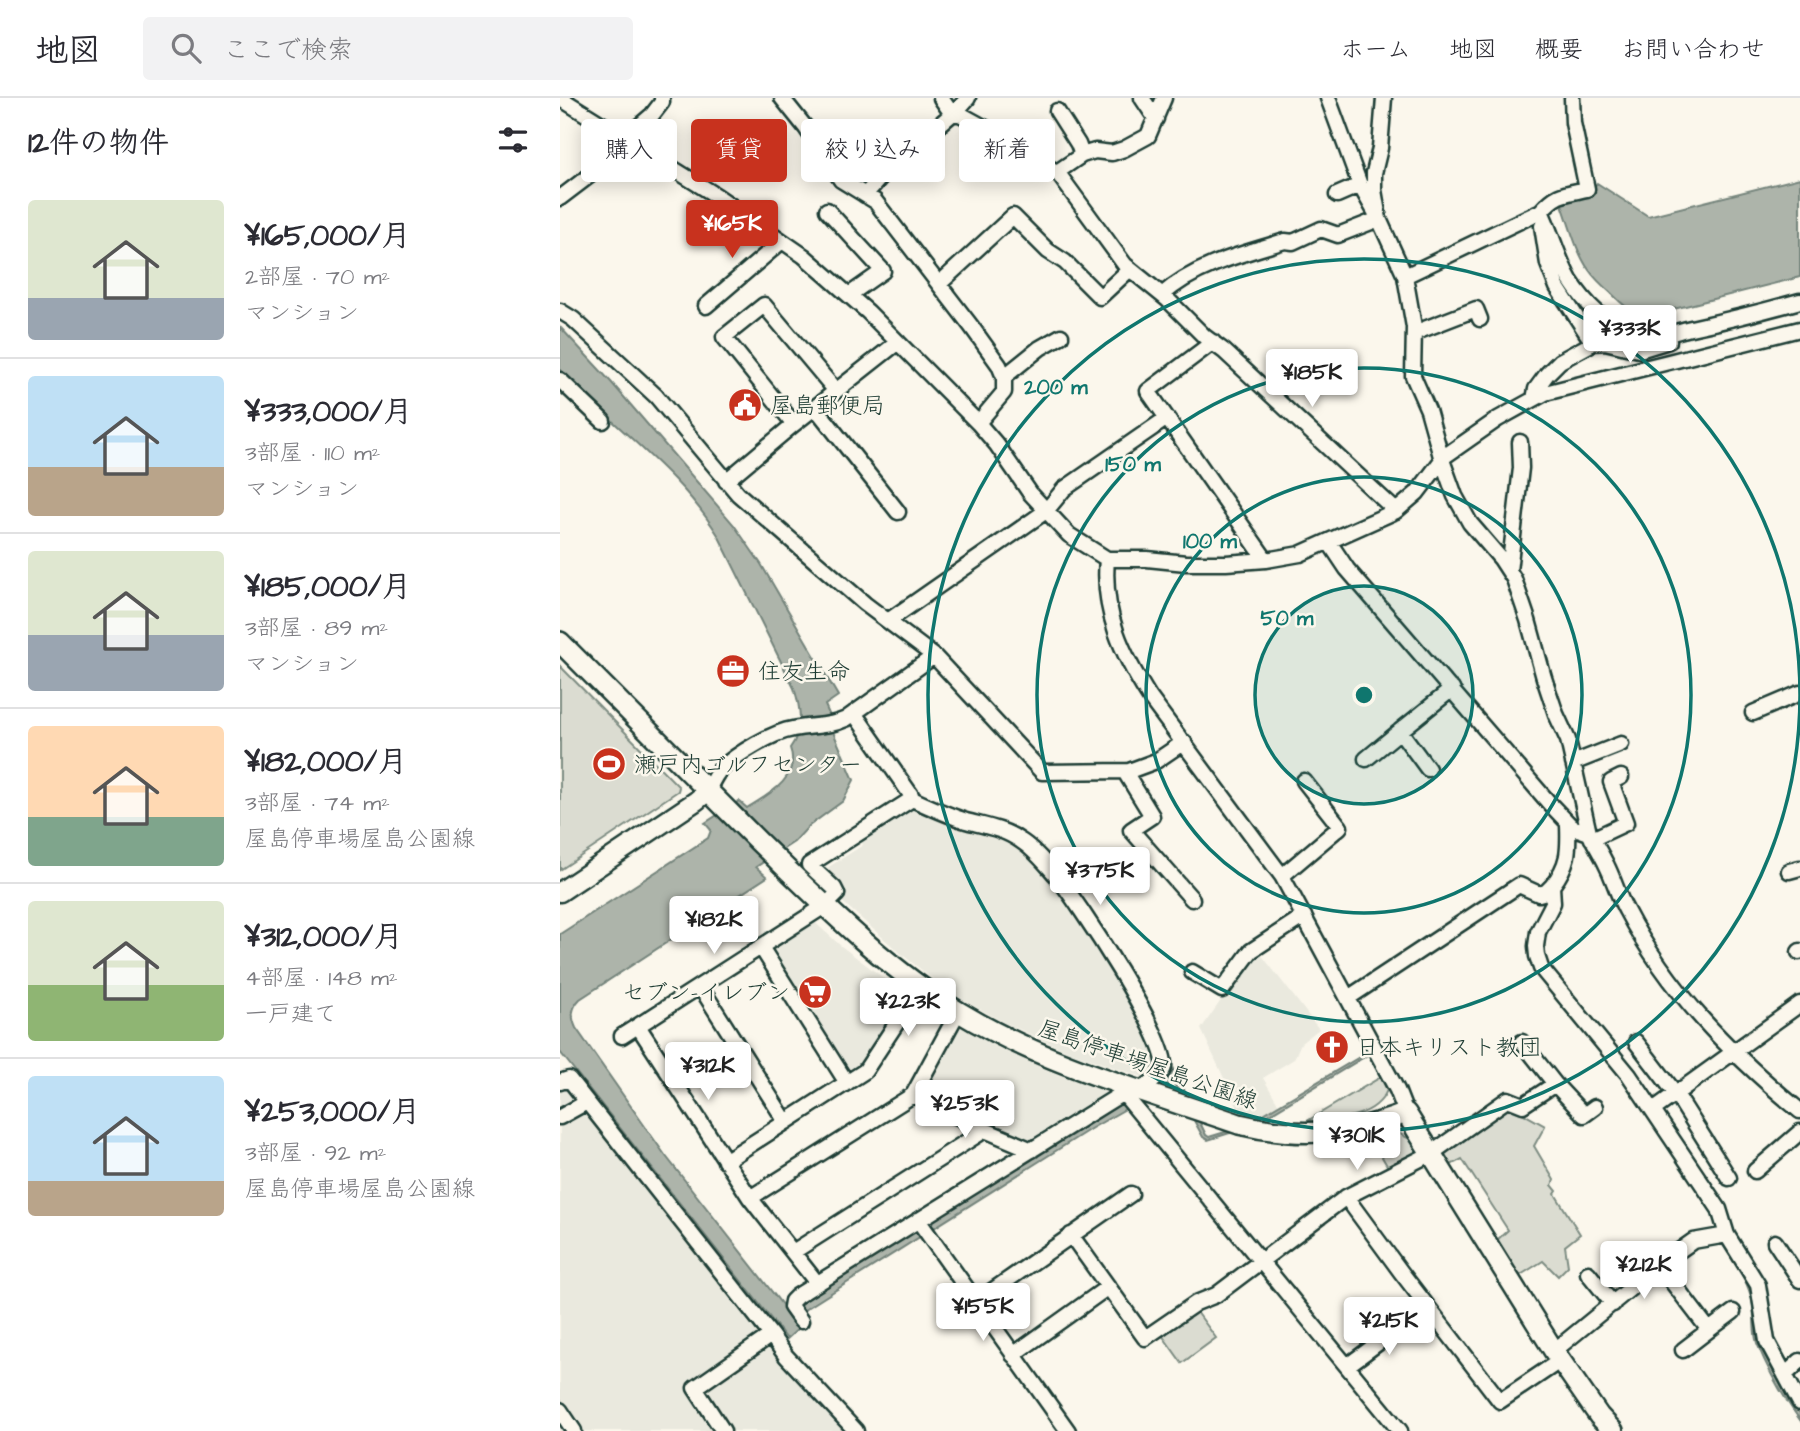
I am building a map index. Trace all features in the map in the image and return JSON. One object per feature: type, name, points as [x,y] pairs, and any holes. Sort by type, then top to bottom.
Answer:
[{"type":"main road","name":"屋島停車場屋島公園線","points":[[560,642],[826,905],[878,953],[958,1012],[1064,1065],[1239,1124],[1283,1133],[1333,1133],[1385,1122],[1406,1113]]},
{"type":"main road","points":[[1406,1113],[1558,1356],[1599,1416],[1613,1431]]},
{"type":"street","points":[[560,98],[593,119]]},
{"type":"street","points":[[782,98],[841,180],[874,201],[999,365],[1004,377],[1004,392],[978,423]]},
{"type":"street","points":[[941,98],[952,114]]},
{"type":"street","points":[[865,195],[887,170],[968,98]]},
{"type":"street","points":[[1142,98],[1156,119]]},
{"type":"street","points":[[1057,172],[1082,155],[1095,151],[1112,153],[1148,136],[1164,98]]},
{"type":"street","points":[[1328,98],[1360,185],[1405,276],[1414,333],[1413,376],[1455,496],[1470,523],[1501,559],[1514,579],[1556,714],[1568,740],[1591,836],[1608,867],[1625,909],[1679,994],[1734,1053],[1800,1111]]},
{"type":"street","points":[[1378,219],[1374,173],[1380,148],[1384,98]]},
{"type":"street","points":[[1405,276],[1541,211],[1550,200],[1559,195],[1587,190],[1573,123],[1572,98]]},
{"type":"street","points":[[647,119],[665,99]]},
{"type":"street","points":[[1057,111],[1082,155]]},
{"type":"street","points":[[952,114],[960,114],[1013,143],[1022,154],[1057,172],[1130,269],[1242,367],[1396,511]]},
{"type":"street","points":[[677,170],[804,256],[849,295],[978,423],[998,445],[1030,493],[1069,535],[1107,559],[1186,563],[1266,560],[1300,554],[1396,511],[1417,493],[1445,456],[1497,419],[1545,393],[1800,329]]},
{"type":"street","points":[[560,198],[581,182]]},
{"type":"street","points":[[1337,195],[1360,185]]},
{"type":"street","points":[[827,210],[883,271],[849,295]]},
{"type":"street","points":[[1541,211],[1569,278],[1602,316],[1619,329],[1636,336],[1651,337],[1800,302]]},
{"type":"street","points":[[1541,211],[1548,264],[1557,287],[1593,344]]},
{"type":"street","points":[[939,284],[1013,216],[1100,297],[1130,269]]},
{"type":"street","points":[[1162,295],[1174,285],[1225,259],[1285,241],[1293,242],[1321,229],[1338,235],[1378,219]]},
{"type":"street","points":[[706,306],[782,241]]},
{"type":"street","points":[[794,424],[724,337],[764,305],[836,391]]},
{"type":"street","points":[[1414,333],[1476,309],[1480,319]]},
{"type":"street","points":[[560,312],[573,319],[656,396],[737,494],[865,604],[933,656],[1042,772],[1125,772],[1156,761],[1184,742]]},
{"type":"street","points":[[1534,399],[1536,389],[1547,373],[1560,361],[1593,344],[1605,342],[1639,350],[1701,331],[1707,325]]},
{"type":"street","points":[[1004,377],[1040,348],[1061,336]]},
{"type":"street","points":[[726,481],[898,342]]},
{"type":"street","points":[[1213,342],[1148,391],[1266,560]]},
{"type":"street","points":[[560,380],[603,421]]},
{"type":"street","points":[[815,407],[898,512]]},
{"type":"street","points":[[888,621],[1046,511],[1064,489],[1167,418]]},
{"type":"street","points":[[1509,571],[1521,468],[1520,442]]},
{"type":"street","points":[[1329,542],[1347,569],[1568,824],[1591,836],[1626,823],[1611,782],[1621,777]]},
{"type":"street","points":[[1107,559],[1110,607],[1130,667],[1282,876],[1397,1090],[1406,1113]]},
{"type":"street","points":[[560,891],[696,801],[708,790],[713,778],[723,767],[762,740],[782,731],[834,724],[846,719],[933,656]]},
{"type":"street","points":[[1366,759],[1452,689]]},
{"type":"street","points":[[1753,713],[1800,693]]},
{"type":"street","points":[[801,1321],[792,1307],[792,1301],[797,1296],[922,1226],[1032,1150],[1130,1089],[1161,1073],[1164,1066],[1160,1045],[1100,937],[1055,875],[1014,836],[932,809],[912,799],[853,713]]},
{"type":"street","points":[[1400,731],[1428,769]]},
{"type":"street","points":[[1573,763],[1621,744]]},
{"type":"street","points":[[1125,772],[1152,816],[1131,830],[1192,899]]},
{"type":"street","points":[[1282,876],[1340,827],[1304,781]]},
{"type":"street","points":[[622,1036],[826,905],[837,894],[809,865],[912,799]]},
{"type":"street","points":[[1348,998],[1519,885],[1539,894],[1546,892],[1567,861],[1568,824]]},
{"type":"street","points":[[1552,886],[1553,903],[1538,932],[1536,946],[1536,956],[1541,968],[1629,1075],[1719,1209],[1727,1234],[1758,1284],[1767,1341],[1800,1403]]},
{"type":"street","points":[[1192,972],[1222,990],[1251,951],[1304,916]]},
{"type":"street","points":[[761,947],[847,1083]]},
{"type":"street","points":[[699,986],[786,1122]]},
{"type":"street","points":[[725,1161],[865,1071],[921,986]]},
{"type":"street","points":[[1653,1110],[1800,1004]]},
{"type":"street","points":[[750,1198],[913,1095],[958,1012]]},
{"type":"street","points":[[638,1026],[750,1198],[817,1283]]},
{"type":"street","points":[[1522,1042],[1584,1115],[1595,1107]]},
{"type":"street","points":[[1636,1042],[1676,1094],[1729,1178]]},
{"type":"street","points":[[560,1082],[569,1079],[786,1356],[856,1431]]},
{"type":"street","points":[[1071,1235],[1145,1338],[1196,1303],[1216,1294],[1346,1197],[1432,1153],[1508,1100],[1523,1105],[1555,1084]]},
{"type":"street","points":[[1130,1089],[1261,1262],[1400,1431]]},
{"type":"street","points":[[913,1095],[1032,1150]]},
{"type":"street","points":[[560,1116],[587,1102]]},
{"type":"street","points":[[793,1251],[985,1130]]},
{"type":"street","points":[[1755,1171],[1800,1132]]},
{"type":"street","points":[[975,1302],[1131,1194]]},
{"type":"street","points":[[1346,1197],[1500,1401],[1558,1356],[1659,1265],[1693,1241],[1727,1234]]},
{"type":"street","points":[[922,1226],[1068,1431]]},
{"type":"street","points":[[1775,1242],[1800,1280]]},
{"type":"street","points":[[1659,1265],[1709,1330]]},
{"type":"street","points":[[1588,1273],[1613,1304]]},
{"type":"street","points":[[1013,1355],[1108,1287]]},
{"type":"street","points":[[1683,1350],[1733,1312]]},
{"type":"street","points":[[1347,1366],[1409,1320]]},
{"type":"street","points":[[723,1431],[695,1388],[771,1335]]},
{"type":"street","points":[[1785,1375],[1800,1361]]},
{"type":"street","points":[[560,1410],[574,1431]]},
{"type":"shaded area","points":[[1800,178],[1800,277],[1650,314],[1637,313],[1627,308],[1591,273],[1576,245],[1560,199],[1589,194],[1597,183],[1648,216]]},
{"type":"shaded area","points":[[560,327],[734,525],[761,564],[838,696],[825,705],[832,721],[833,732],[854,780],[843,801],[809,826],[794,842],[756,867],[767,877],[580,999],[573,1013],[576,1028],[665,1155],[787,1311],[1107,1109],[1171,1074],[1174,1069],[1209,1137],[1235,1129],[1368,1052],[1369,1054],[1265,1117],[1236,1131],[1208,1140],[1203,1137],[1173,1082],[1092,1128],[801,1312],[800,1327],[787,1339],[560,1052],[560,934],[708,838],[711,830],[705,823],[739,801],[747,808],[781,784],[791,768],[790,748],[798,734],[800,719],[794,688],[718,535],[707,518],[667,472],[560,370]]},
{"type":"shaded area","name":"瀬戸内ゴルフセンター","points":[[560,666],[679,787],[678,791],[560,870]]},
{"type":"shaded area","points":[[913,803],[995,831],[1034,856],[1096,940],[1155,1044],[1158,1061],[1155,1070],[1145,1078],[1072,1053],[1005,1023],[965,1001],[929,976],[838,898],[821,872],[863,845],[860,838]]},
{"type":"shaded area","points":[[811,919],[841,946],[909,997],[864,1066],[854,1072],[846,1070],[772,951],[773,943]]},
{"type":"shaded area","points":[[1257,949],[1319,1029],[1301,1043],[1294,1059],[1263,1078],[1279,1105],[1261,1116],[1237,1109],[1201,1029]]},
{"type":"shaded area","points":[[962,1028],[1000,1049],[1056,1074],[1109,1093],[1028,1145],[926,1098],[924,1089],[953,1033]]},
{"type":"shaded area","points":[[1381,1077],[1387,1090],[1373,1107],[1353,1116],[1307,1121]]},
{"type":"shaded area","points":[[560,1087],[566,1088],[758,1328],[847,1431],[560,1431]]},
{"type":"shaded area","points":[[1508,1105],[1545,1126],[1534,1146],[1554,1180],[1552,1185],[1557,1191],[1555,1194],[1580,1234],[1565,1246],[1568,1266],[1558,1276],[1543,1261],[1519,1276],[1496,1241],[1508,1230],[1462,1159],[1451,1165],[1443,1151]]},
{"type":"shaded area","points":[[1398,1133],[1410,1139],[1419,1153],[1389,1169],[1371,1138]]},
{"type":"shaded area","points":[[1727,1238],[1751,1278],[1758,1303],[1800,1409],[1800,1420],[1776,1383],[1757,1343],[1751,1296],[1721,1242]]},
{"type":"shaded area","points":[[1194,1311],[1216,1338],[1182,1363],[1162,1335]]},
{"type":"place","name":"屋島郵便局","points":[[745,405]]},
{"type":"place","name":"住友生命","points":[[733,671]]},
{"type":"place","name":"瀬戸内ゴルフセンター","points":[[609,764]]},
{"type":"place","name":"セブン-イレブン","points":[[815,992]]},
{"type":"place","name":"日本キリスト教団","points":[[1332,1047]]}]
